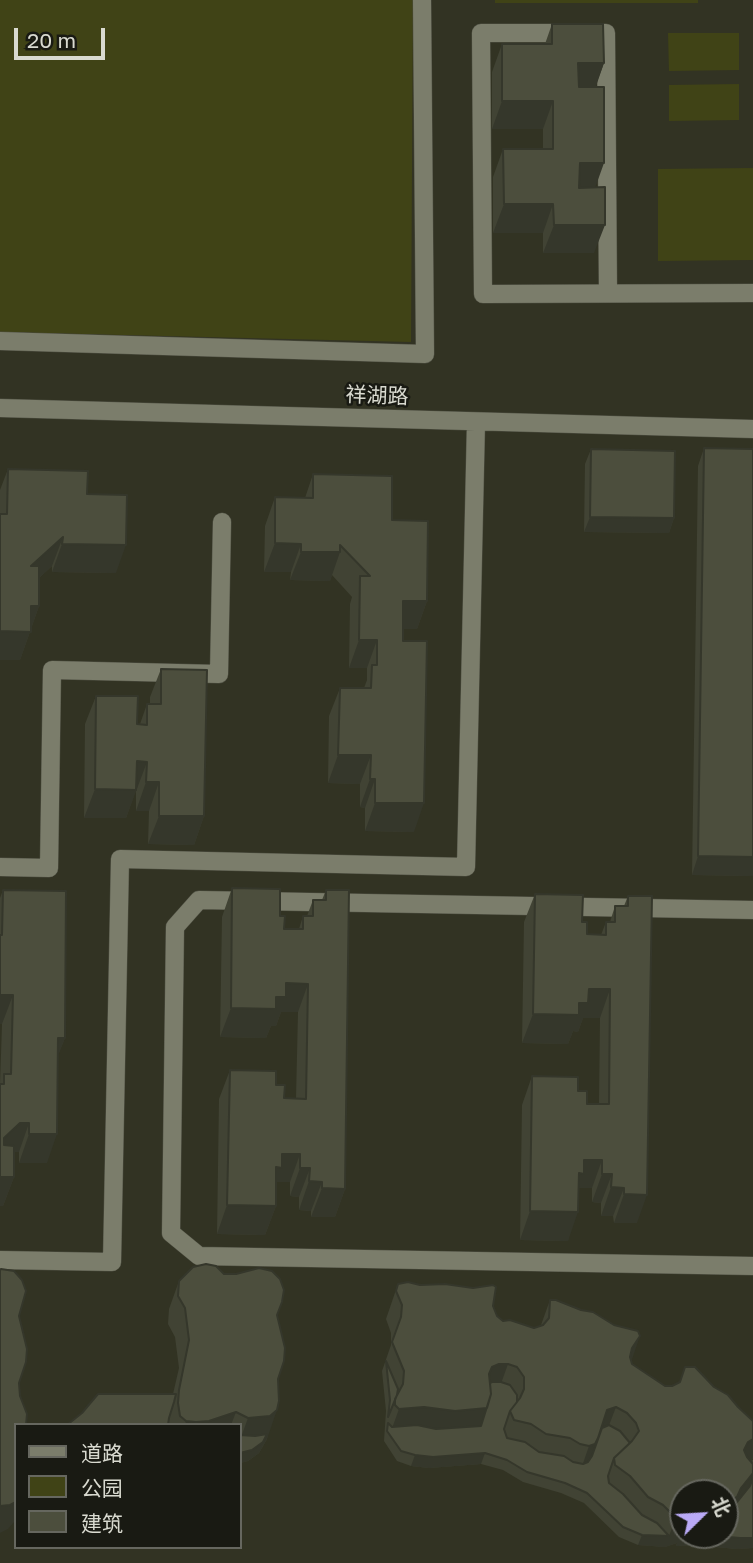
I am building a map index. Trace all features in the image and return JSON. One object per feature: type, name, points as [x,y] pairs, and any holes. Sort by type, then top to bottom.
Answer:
[{"type":"street","points":[[0,341],[425,354],[422,0]]},
{"type":"street","points":[[608,293],[606,33],[481,33],[483,294],[753,293]]},
{"type":"street","name":"祥湖路","points":[[0,408],[753,429]]},
{"type":"street","points":[[0,1260],[112,1262],[120,859],[466,867],[476,422]]},
{"type":"street","points":[[0,867],[48,868],[52,670],[219,674],[222,522]]},
{"type":"street","points":[[753,910],[199,900],[175,927],[171,1233],[199,1255],[753,1266]]},
{"type":"green space","points":[[0,0],[413,0],[411,342],[0,332]]},
{"type":"green space","points":[[495,0],[698,0],[698,3],[495,3]]},
{"type":"green space","points":[[668,33],[739,33],[739,70],[669,71]]},
{"type":"green space","points":[[739,84],[739,120],[669,121],[669,85]]},
{"type":"green space","points":[[753,168],[753,260],[658,261],[658,169]]},
{"type":"building","points":[[552,24],[603,24],[604,63],[578,63],[579,87],[604,87],[604,163],[580,163],[579,188],[605,187],[605,225],[554,225],[553,204],[504,204],[503,149],[553,149],[553,101],[502,101],[502,44],[552,44]]},
{"type":"building","points":[[704,448],[753,449],[753,857],[698,856]]},
{"type":"building","points":[[591,449],[675,451],[674,518],[590,517]]},
{"type":"building","points":[[8,469],[88,471],[87,494],[127,495],[126,545],[62,544],[63,537],[31,566],[39,566],[39,606],[31,606],[31,632],[0,631],[0,514],[7,514]]},
{"type":"building","points":[[313,474],[392,476],[392,520],[428,521],[427,601],[403,601],[403,641],[427,641],[424,803],[375,803],[375,779],[370,779],[371,755],[338,755],[340,688],[371,688],[372,665],[377,665],[377,640],[359,640],[360,576],[370,576],[340,545],[340,552],[301,552],[301,544],[275,543],[275,497],[313,498]]},
{"type":"building","points":[[161,669],[207,670],[204,816],[159,816],[159,782],[146,782],[147,762],[137,761],[136,790],[95,789],[96,696],[138,696],[137,724],[147,725],[147,704],[161,704]]},
{"type":"building","points":[[232,888],[280,889],[280,916],[285,916],[284,929],[303,929],[303,916],[313,916],[313,900],[326,900],[326,890],[349,890],[345,1189],[322,1188],[322,1182],[309,1181],[310,1168],[300,1168],[300,1154],[282,1154],[282,1168],[276,1167],[276,1206],[227,1205],[230,1070],[276,1071],[276,1085],[285,1085],[284,1098],[306,1099],[308,984],[286,983],[286,997],[276,997],[276,1009],[231,1008]]},
{"type":"building","points":[[3,890],[66,891],[65,1038],[58,1038],[57,1134],[29,1134],[29,1123],[20,1123],[4,1138],[4,1145],[14,1146],[14,1177],[0,1177],[0,1084],[4,1084],[4,1074],[11,1074],[13,995],[0,995]]},
{"type":"building","points":[[535,894],[583,895],[582,922],[587,922],[587,934],[606,935],[606,922],[615,922],[615,906],[628,906],[628,896],[652,896],[647,1195],[624,1194],[624,1188],[611,1187],[612,1174],[602,1174],[602,1160],[584,1160],[584,1174],[579,1173],[578,1212],[530,1211],[532,1076],[578,1077],[578,1091],[587,1091],[587,1104],[609,1104],[610,989],[589,989],[588,1003],[579,1003],[579,1015],[533,1014]]},
{"type":"building","points":[[206,1264],[216,1266],[224,1274],[259,1268],[272,1271],[280,1279],[284,1290],[277,1315],[285,1348],[278,1379],[279,1401],[277,1410],[270,1416],[248,1418],[236,1412],[209,1421],[196,1422],[186,1421],[180,1416],[179,1390],[189,1340],[185,1308],[178,1296],[179,1281],[193,1267]]},
{"type":"building","points":[[0,1270],[14,1271],[22,1280],[26,1291],[19,1316],[27,1349],[19,1383],[20,1396],[27,1414],[26,1423],[14,1423],[14,1503],[0,1506]]},
{"type":"building","points":[[408,1282],[473,1288],[493,1285],[496,1287],[493,1306],[497,1316],[503,1321],[510,1320],[534,1328],[543,1325],[549,1318],[550,1300],[556,1300],[593,1312],[614,1325],[638,1331],[640,1336],[630,1357],[632,1364],[665,1386],[680,1382],[685,1367],[695,1367],[753,1421],[753,1439],[744,1450],[753,1464],[753,1473],[739,1492],[739,1479],[669,1479],[669,1511],[648,1497],[630,1476],[615,1465],[614,1458],[639,1431],[627,1413],[616,1407],[607,1410],[595,1444],[589,1446],[570,1438],[546,1434],[531,1424],[514,1420],[510,1411],[524,1389],[524,1377],[517,1367],[508,1364],[492,1367],[489,1374],[491,1394],[487,1408],[455,1411],[424,1407],[399,1409],[395,1405],[395,1399],[403,1384],[404,1371],[392,1342],[401,1317],[402,1305],[396,1291],[398,1284]]},
{"type":"building","points":[[386,1361],[398,1389],[388,1417],[390,1400]]},
{"type":"building","points":[[490,1383],[510,1385],[517,1395],[517,1402],[510,1411],[504,1429],[507,1438],[525,1442],[539,1452],[564,1456],[583,1464],[592,1456],[602,1428],[609,1425],[620,1431],[630,1443],[614,1458],[608,1476],[609,1483],[642,1515],[657,1523],[669,1536],[642,1535],[623,1527],[587,1493],[565,1483],[527,1472],[507,1460],[485,1453],[433,1457],[415,1455],[401,1451],[387,1431],[388,1423],[392,1427],[417,1425],[436,1429],[481,1426],[491,1394]]},
{"type":"building","points":[[98,1394],[176,1394],[168,1423],[70,1423]]},
{"type":"building","points":[[267,1434],[263,1442],[252,1450],[242,1452],[242,1435]]},
{"type":"building","points":[[753,1478],[753,1538],[739,1538],[739,1500]]}]
